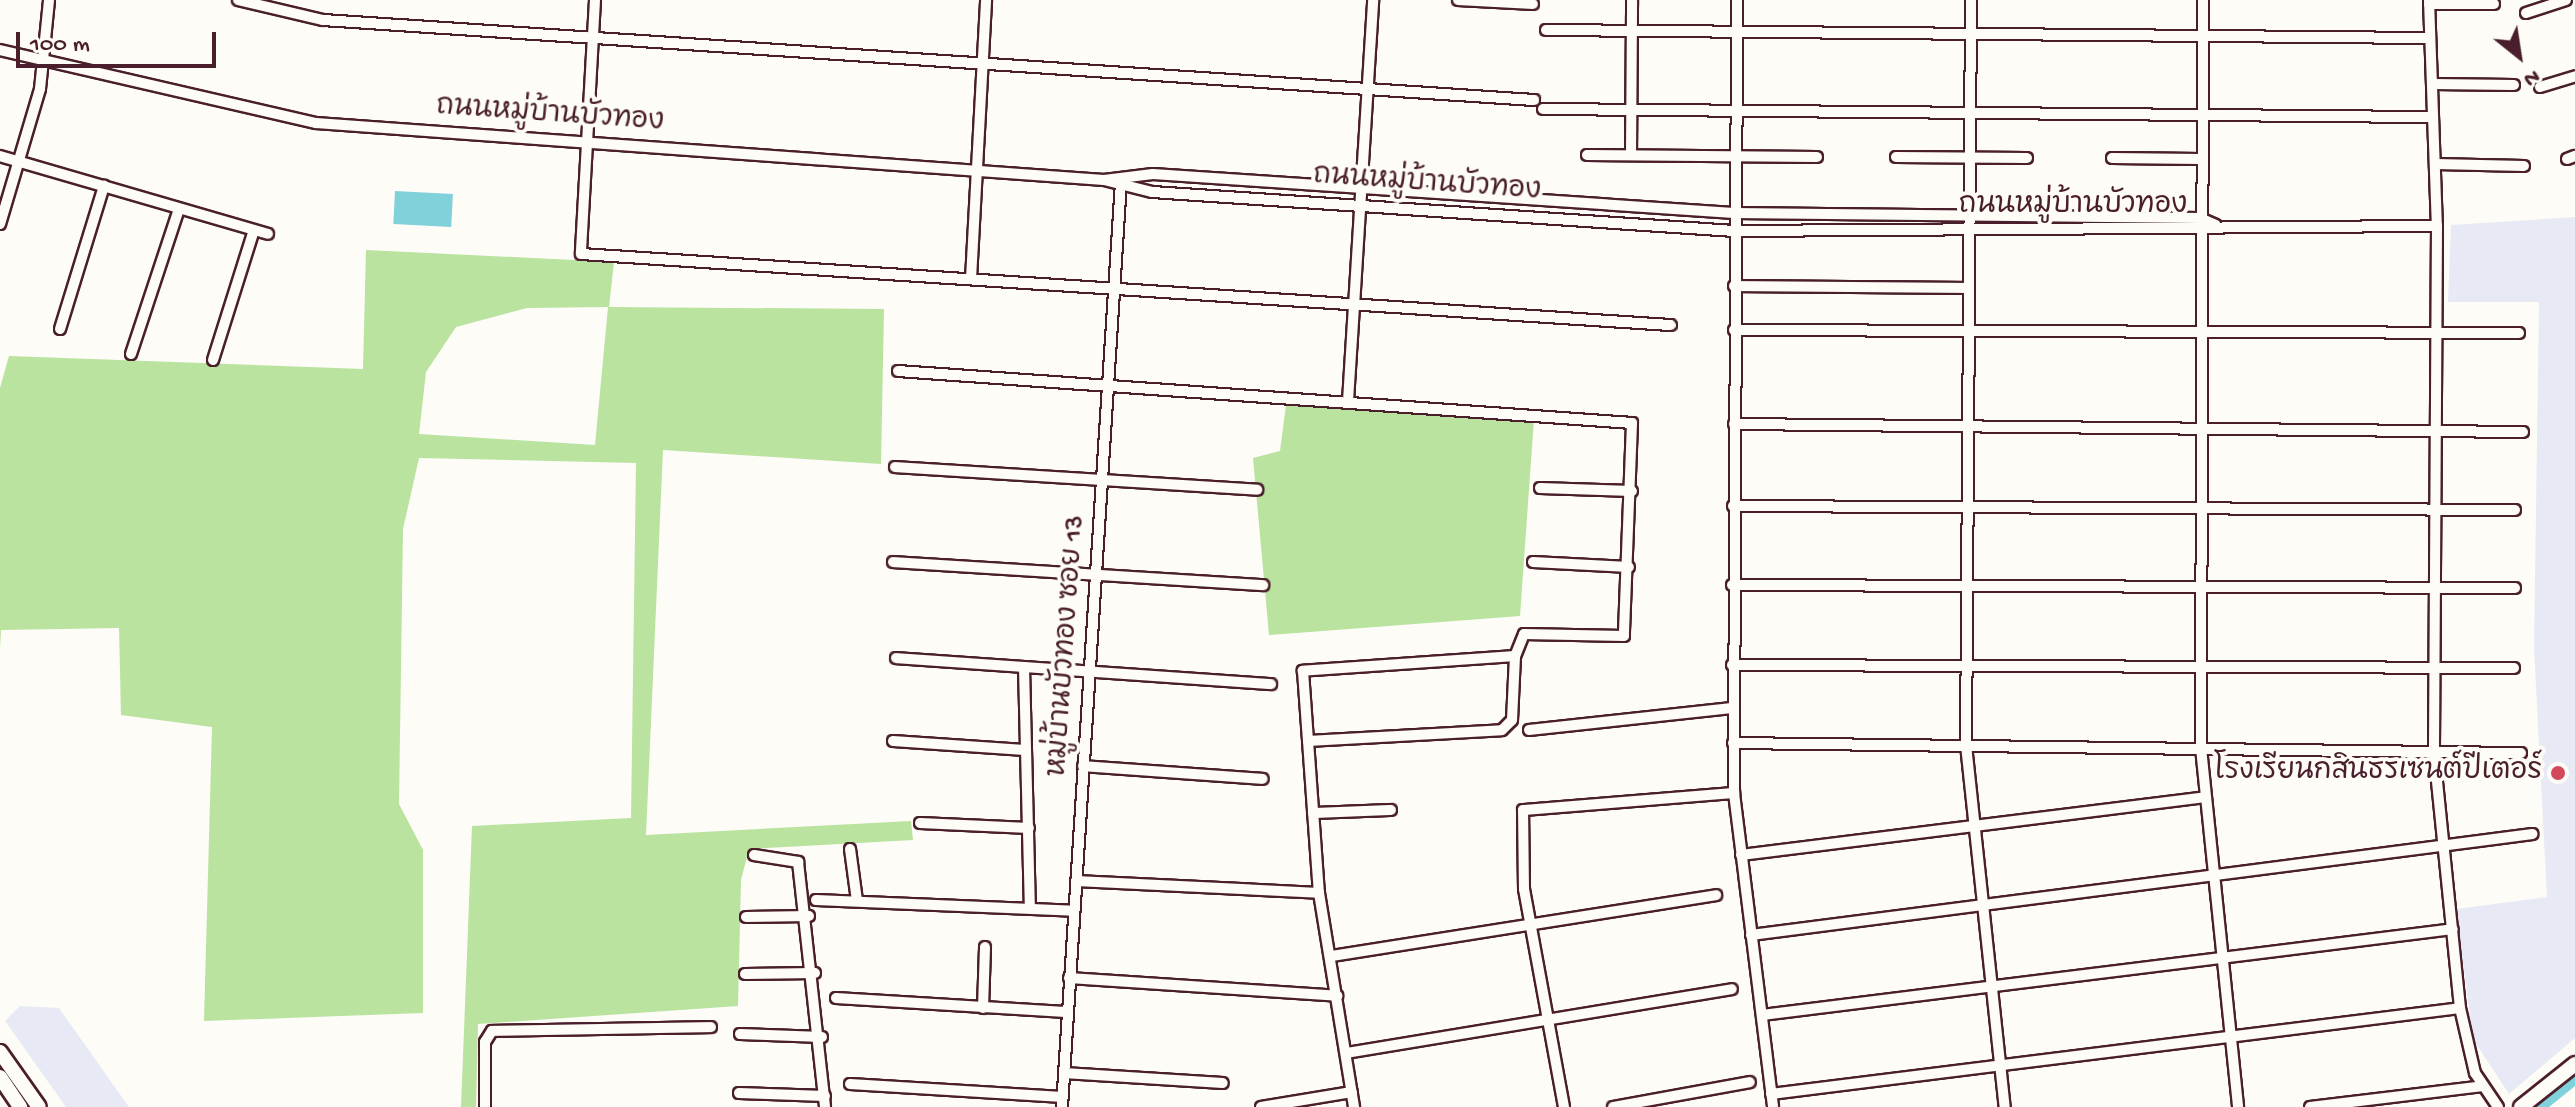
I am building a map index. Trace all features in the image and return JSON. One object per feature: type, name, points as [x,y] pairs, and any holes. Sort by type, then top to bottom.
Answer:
[{"type":"main road","points":[[0,1052],[39,1107]]},
{"type":"main road","points":[[2521,1107],[2575,1064]]},
{"type":"main road","points":[[0,1077],[20,1107]]},
{"type":"street","points":[[0,224],[42,61],[49,0]]},
{"type":"street","points":[[238,0],[323,20],[1534,100]]},
{"type":"street","points":[[595,0],[584,142],[581,254],[1671,325]]},
{"type":"street","points":[[971,279],[980,63],[986,0]]},
{"type":"street","points":[[1348,401],[1373,0]]},
{"type":"street","points":[[1458,0],[1533,4]]},
{"type":"street","points":[[1631,155],[1632,0]]},
{"type":"street","points":[[1737,0],[1732,585],[1734,793],[1773,1107]]},
{"type":"street","points":[[1971,0],[1966,332],[1966,745],[1972,827],[2005,1107]]},
{"type":"street","points":[[2203,0],[2198,666],[2205,797],[2238,1107]]},
{"type":"street","points":[[2526,13],[2566,0]]},
{"type":"street","points":[[2494,4],[2429,2],[2429,38],[2437,226],[2433,334],[2434,752],[2460,1008],[2483,1086],[2498,1107]]},
{"type":"street","points":[[1546,30],[2429,38]]},
{"type":"street","name":"ถนนหมู่บ้านบัวทอง","points":[[0,50],[316,123],[976,168],[1104,180],[1121,188],[1734,231],[2201,231],[2216,225]]},
{"type":"street","points":[[2540,87],[2575,76]]},
{"type":"street","points":[[2433,84],[2514,85]]},
{"type":"street","points":[[1543,109],[2433,117]]},
{"type":"street","points":[[1587,155],[1817,157]]},
{"type":"street","points":[[0,156],[268,234]]},
{"type":"street","points":[[1896,157],[2027,158]]},
{"type":"street","points":[[2112,158],[2200,159]]},
{"type":"street","points":[[2436,164],[2524,166]]},
{"type":"street","name":"ถนนหมู่บ้านบัวทอง","points":[[1104,180],[1122,175],[1734,213],[2200,218],[2216,225]]},
{"type":"street","name":"หมู่บ้านบัวทอง ซอย 13","points":[[1062,1102],[1122,175]]},
{"type":"street","points":[[60,329],[104,186]]},
{"type":"street","points":[[131,354],[179,209]]},
{"type":"street","points":[[2216,225],[2437,226]]},
{"type":"street","points":[[213,360],[254,230]]},
{"type":"street","points":[[1734,286],[1967,288]]},
{"type":"street","points":[[1734,330],[2519,333]]},
{"type":"street","points":[[898,371],[1627,420],[1635,429],[1624,636],[1524,634],[1515,656],[1512,720],[1502,730],[1308,741]]},
{"type":"street","points":[[1734,424],[2523,432]]},
{"type":"street","points":[[895,467],[1257,490]]},
{"type":"street","points":[[1540,488],[1632,491]]},
{"type":"street","points":[[1733,506],[2515,510]]},
{"type":"street","points":[[893,562],[1263,585]]},
{"type":"street","points":[[1533,562],[1629,567]]},
{"type":"street","points":[[1732,585],[2515,588]]},
{"type":"street","points":[[1354,1107],[1332,956],[1319,893],[1302,678],[1312,666],[1515,656]]},
{"type":"street","points":[[896,658],[1271,684]]},
{"type":"street","points":[[1732,665],[2514,668]]},
{"type":"street","points":[[1024,667],[1030,908]]},
{"type":"street","points":[[1529,730],[1732,708]]},
{"type":"street","points":[[893,741],[1025,750]]},
{"type":"street","points":[[1733,743],[2521,753]]},
{"type":"street","points":[[1083,766],[1263,779]]},
{"type":"street","points":[[1564,1107],[1531,923],[1523,810],[1734,793]]},
{"type":"street","points":[[1741,855],[2205,797]]},
{"type":"street","points":[[1313,813],[1391,810]]},
{"type":"street","points":[[920,823],[1029,828]]},
{"type":"street","points":[[1751,935],[2533,834]]},
{"type":"street","points":[[850,849],[857,901]]},
{"type":"street","points":[[739,1093],[825,1102],[822,1037],[809,916],[796,859],[754,855]]},
{"type":"street","points":[[1076,881],[1319,893]]},
{"type":"street","points":[[1332,956],[1716,895]]},
{"type":"street","points":[[816,900],[1074,911]]},
{"type":"street","points":[[746,917],[809,916]]},
{"type":"street","points":[[1762,1015],[2221,955],[2453,929]]},
{"type":"street","points":[[983,1008],[985,947]]},
{"type":"street","points":[[745,974],[815,973]]},
{"type":"street","points":[[1069,978],[1337,996]]},
{"type":"street","points":[[1346,1053],[1732,989]]},
{"type":"street","points":[[836,998],[1066,1012]]},
{"type":"street","points":[[1771,1094],[2229,1034],[2460,1008]]},
{"type":"street","points":[[485,1107],[485,1042],[492,1031],[711,1027]]},
{"type":"street","points":[[740,1034],[822,1037]]},
{"type":"street","points":[[1064,1073],[1223,1083]]},
{"type":"street","points":[[1613,1107],[1750,1082]]},
{"type":"street","points":[[850,1084],[1062,1102]]},
{"type":"street","points":[[2310,1107],[2483,1086]]},
{"type":"street","points":[[1261,1107],[1352,1092]]},
{"type":"shaded area","name":"โรงเรียนกสินธรเซนต์ปีเตอร์","points":[[2575,217],[2575,1038],[2509,1094],[2473,1039],[2456,909],[2547,897],[2534,648],[2539,302],[2448,302],[2451,225]]},
{"type":"shaded area","points":[[20,1006],[59,1008],[129,1107],[66,1107],[5,1021]]},
{"type":"green space","points":[[366,250],[614,262],[609,307],[884,309],[881,464],[663,450],[646,835],[911,821],[913,840],[749,849],[741,880],[738,1006],[478,1024],[476,1107],[461,1107],[472,826],[631,818],[636,463],[419,458],[403,529],[399,804],[423,850],[423,1013],[204,1021],[212,727],[121,715],[119,628],[1,630],[0,649],[0,388],[9,356],[363,369]],"holes":[[[608,307],[595,445],[419,434],[426,372],[456,327],[527,308]]]},
{"type":"green space","points":[[1286,405],[1534,419],[1520,616],[1269,635],[1253,458],[1280,451]]},
{"type":"water","points":[[395,191],[453,194],[451,227],[393,224]]},
{"type":"waterway","points":[[2538,1107],[2575,1077]]},
{"type":"place","name":"โรงเรียนกสินธรเซนต์ปีเตอร์","points":[[2558,773]]}]
